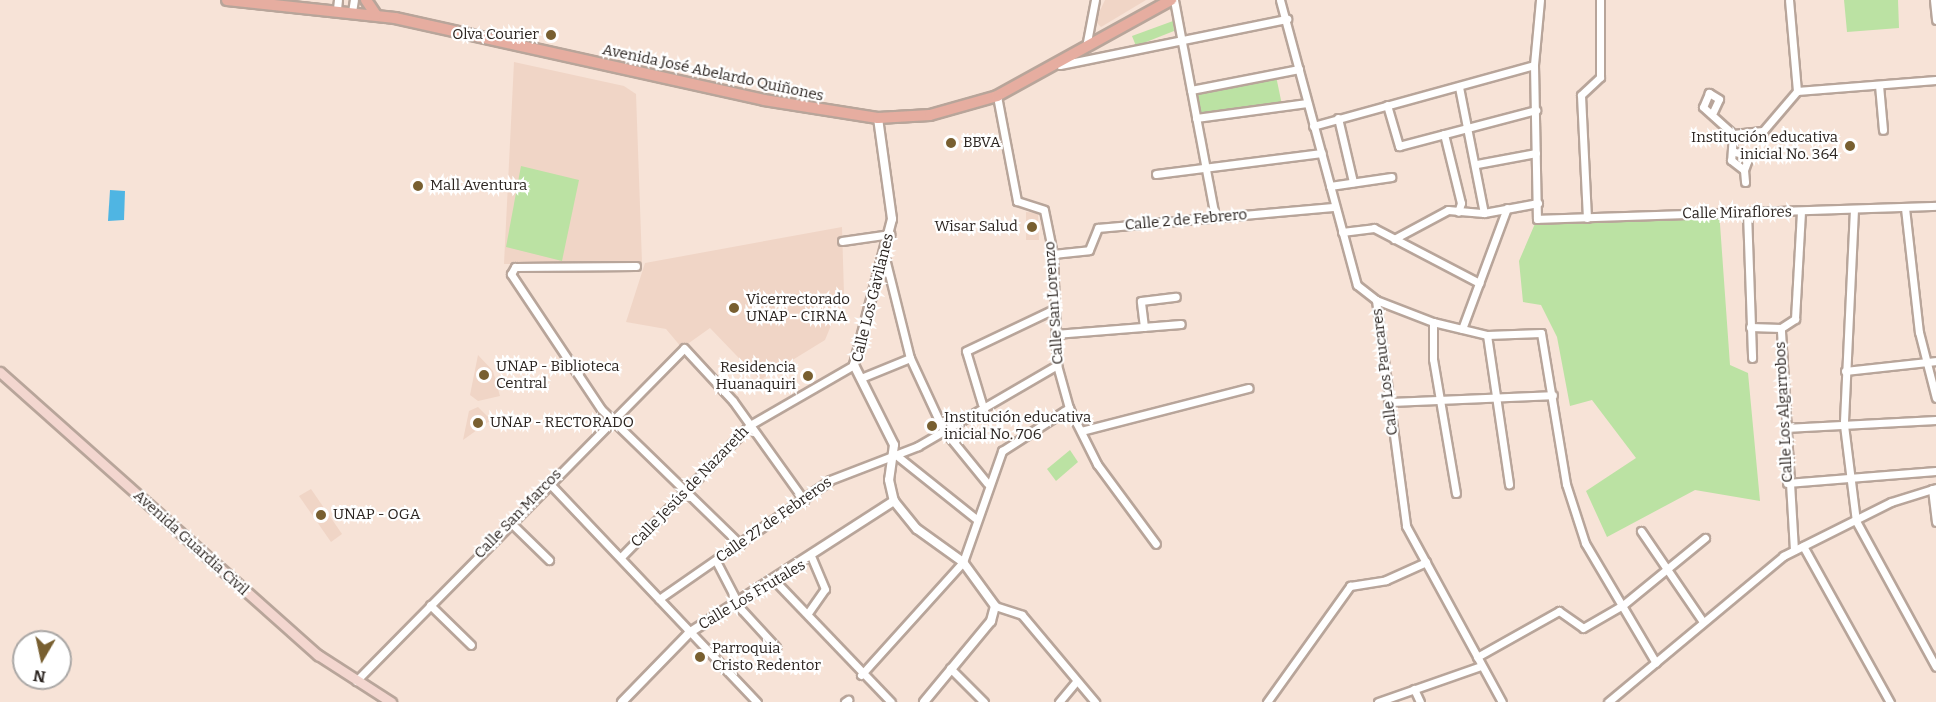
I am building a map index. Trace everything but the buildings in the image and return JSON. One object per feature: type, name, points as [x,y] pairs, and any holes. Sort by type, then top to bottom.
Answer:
[{"type":"main road","name":"Avenida José Abelardo Quiñones","points":[[227,0],[338,5],[352,12],[376,15],[764,100],[878,118],[930,115],[997,96],[1059,65],[1173,0]]},
{"type":"main road","points":[[366,0],[376,15]]},
{"type":"main road","name":"Avenida Guardia Civil","points":[[0,372],[263,608],[356,681],[391,702]]},
{"type":"street","points":[[352,12],[354,0]]},
{"type":"street","points":[[1086,50],[1095,0]]},
{"type":"street","points":[[1173,0],[1215,217]]},
{"type":"street","name":"Calle Los Paucares","points":[[1280,0],[1322,153],[1349,270],[1376,300],[1406,526],[1502,702]]},
{"type":"street","points":[[1394,239],[1448,210],[1484,213],[1538,203],[1534,65],[1540,0]]},
{"type":"street","points":[[1587,218],[1581,94],[1600,77],[1600,0]]},
{"type":"street","points":[[1734,134],[1763,131],[1797,91],[1789,0]]},
{"type":"street","points":[[1934,0],[1936,20]]},
{"type":"street","points":[[1059,65],[1287,19]]},
{"type":"street","points":[[1313,126],[1534,65]]},
{"type":"street","points":[[1191,90],[1299,69]]},
{"type":"street","points":[[1797,91],[1936,80]]},
{"type":"street","points":[[1879,85],[1883,130]]},
{"type":"street","points":[[1459,87],[1470,126],[1484,213]]},
{"type":"street","name":"Calle San Lorenzo","points":[[997,96],[1017,201],[1044,207],[1053,254],[1053,309],[1057,365],[1069,408],[1097,464],[1156,544]]},
{"type":"street","points":[[1196,118],[1307,103]]},
{"type":"street","points":[[1387,105],[1399,147],[1536,110]]},
{"type":"street","points":[[1713,112],[1734,134],[1735,152],[1732,165],[1744,170]]},
{"type":"street","name":"Calle Los Gavilanes","points":[[878,118],[890,234],[854,365],[896,455]]},
{"type":"street","points":[[1338,118],[1353,182]]},
{"type":"street","points":[[1444,134],[1461,203],[1458,212]]},
{"type":"street","points":[[1735,152],[1749,156],[1744,170],[1745,182]]},
{"type":"street","points":[[1156,174],[1322,153]]},
{"type":"street","points":[[1477,164],[1536,153]]},
{"type":"street","points":[[1330,186],[1391,177]]},
{"type":"street","name":"Calle Miraflores","points":[[1538,203],[1538,219],[1936,206]]},
{"type":"street","name":"Calle 2 de Febrero","points":[[1053,254],[1089,250],[1098,228],[1335,207]]},
{"type":"street","points":[[1462,329],[1507,208]]},
{"type":"street","points":[[1905,208],[1919,332],[1932,362],[1936,398]]},
{"type":"street","points":[[1854,209],[1844,424],[1856,521],[1936,667]]},
{"type":"street","points":[[1747,212],[1752,358]]},
{"type":"street","name":"Calle Los Algarrobos","points":[[1794,550],[1787,483],[1780,328],[1795,319],[1801,212]]},
{"type":"street","points":[[1342,232],[1374,228],[1479,284]]},
{"type":"street","points":[[842,241],[890,234]]},
{"type":"street","points":[[885,258],[910,358],[943,429],[987,483]]},
{"type":"street","points":[[636,266],[515,267],[511,274],[612,419],[688,489],[740,544]]},
{"type":"street","points":[[1144,327],[1141,302],[1176,297]]},
{"type":"street","points":[[1376,300],[1433,322],[1487,335],[1541,333],[1566,484],[1585,543],[1656,663]]},
{"type":"street","points":[[982,404],[966,351],[1053,309]]},
{"type":"street","points":[[1433,322],[1440,399],[1456,492]]},
{"type":"street","points":[[1056,334],[1181,324]]},
{"type":"street","points":[[1750,327],[1780,328]]},
{"type":"street","points":[[1487,335],[1494,395],[1509,484]]},
{"type":"street","name":"Calle San Marcos","points":[[356,681],[682,348],[696,358],[750,425]]},
{"type":"street","points":[[861,378],[910,358]]},
{"type":"street","points":[[1845,371],[1932,362]]},
{"type":"street","name":"Calle Jesús de Nazareth","points":[[621,557],[750,425],[854,365]]},
{"type":"street","name":"Calle 27 de Febreros","points":[[659,599],[852,469],[896,455],[982,404],[1057,365]]},
{"type":"street","points":[[1081,431],[1249,388]]},
{"type":"street","points":[[1388,402],[1494,395],[1552,395]]},
{"type":"street","points":[[861,675],[963,562],[987,483],[1002,451],[1069,408]]},
{"type":"street","points":[[1785,428],[1936,420]]},
{"type":"street","points":[[750,425],[804,500]]},
{"type":"street","points":[[975,519],[896,455],[889,480],[894,501],[917,529],[963,562],[995,606],[1022,615],[1052,645],[1076,682],[1095,702]]},
{"type":"street","points":[[1787,483],[1936,471]]},
{"type":"street","points":[[549,483],[757,702]]},
{"type":"street","points":[[1608,702],[1703,622],[1794,550],[1856,521],[1934,489],[1936,522]]},
{"type":"street","name":"Calle Los Frutales","points":[[622,702],[689,633],[776,582],[894,501]]},
{"type":"street","points":[[511,523],[549,560]]},
{"type":"street","points":[[1641,531],[1703,622]]},
{"type":"street","points":[[1477,657],[1560,611],[1583,628],[1623,605],[1705,538]]},
{"type":"street","points":[[1803,546],[1890,702]]},
{"type":"street","points":[[808,613],[825,590],[812,558]]},
{"type":"street","points":[[716,561],[739,604],[776,647]]},
{"type":"street","points":[[1267,702],[1350,586],[1386,580],[1426,562]]},
{"type":"street","points":[[776,582],[808,613],[861,675],[891,702]]},
{"type":"street","points":[[430,605],[471,645]]},
{"type":"street","points":[[924,702],[991,621],[995,606]]},
{"type":"street","points":[[1378,702],[1481,666]]},
{"type":"street","points":[[950,668],[984,702]]},
{"type":"street","points":[[1059,702],[1076,682]]},
{"type":"street","points":[[1414,689],[1420,702]]},
{"type":"shaded area","points":[[1105,0],[1146,0],[1101,27],[1095,21]]},
{"type":"shaded area","points":[[514,62],[624,86],[636,94],[642,263],[504,264]]},
{"type":"shaded area","name":"Wisar Salud","points":[[1026,212],[1038,213],[1039,240],[1026,240]]},
{"type":"shaded area","name":"Vicerrectorado UNAP - CIRNA","points":[[842,227],[844,294],[825,340],[760,380],[710,328],[682,348],[666,329],[626,322],[645,263]]},
{"type":"shaded area","name":"UNAP - Biblioteca Central","points":[[478,355],[493,371],[500,396],[478,401],[470,395]]},
{"type":"shaded area","name":"UNAP - RECTORADO","points":[[478,407],[491,420],[463,440],[469,411]]},
{"type":"shaded area","name":"UNAP - OGA","points":[[311,489],[342,534],[331,542],[299,496]]},
{"type":"green space","points":[[1844,0],[1898,0],[1899,28],[1847,32]]},
{"type":"green space","points":[[1173,21],[1174,31],[1136,46],[1132,36]]},
{"type":"green space","points":[[1276,76],[1282,105],[1198,116],[1194,91]]},
{"type":"green space","points":[[521,166],[579,180],[562,261],[506,247]]},
{"type":"green space","points":[[1719,210],[1730,365],[1748,373],[1760,501],[1695,490],[1607,537],[1586,491],[1636,458],[1592,400],[1570,406],[1557,337],[1541,305],[1523,302],[1519,261],[1537,219]]},
{"type":"green space","points":[[1070,450],[1078,462],[1056,481],[1047,469]]},
{"type":"water","points":[[110,190],[125,191],[124,220],[108,221]]},
{"type":"place","name":"Olva Courier","points":[[551,35]]},
{"type":"place","name":"BBVA","points":[[951,143]]},
{"type":"place","name":"Institución educativa inicial No. 364","points":[[1850,146]]},
{"type":"place","name":"Mall Aventura","points":[[418,186]]},
{"type":"place","name":"Wisar Salud","points":[[1032,227]]},
{"type":"place","name":"Vicerrectorado UNAP - CIRNA","points":[[734,308]]},
{"type":"place","name":"UNAP - Biblioteca Central","points":[[484,375]]},
{"type":"place","name":"Residencia Huanaquiri","points":[[808,376]]},
{"type":"place","name":"UNAP - RECTORADO","points":[[478,423]]},
{"type":"place","name":"Institución educativa inicial No. 706","points":[[932,426]]},
{"type":"place","name":"UNAP - OGA","points":[[321,515]]},
{"type":"place","name":"Parroquia Cristo Redentor","points":[[700,657]]}]
